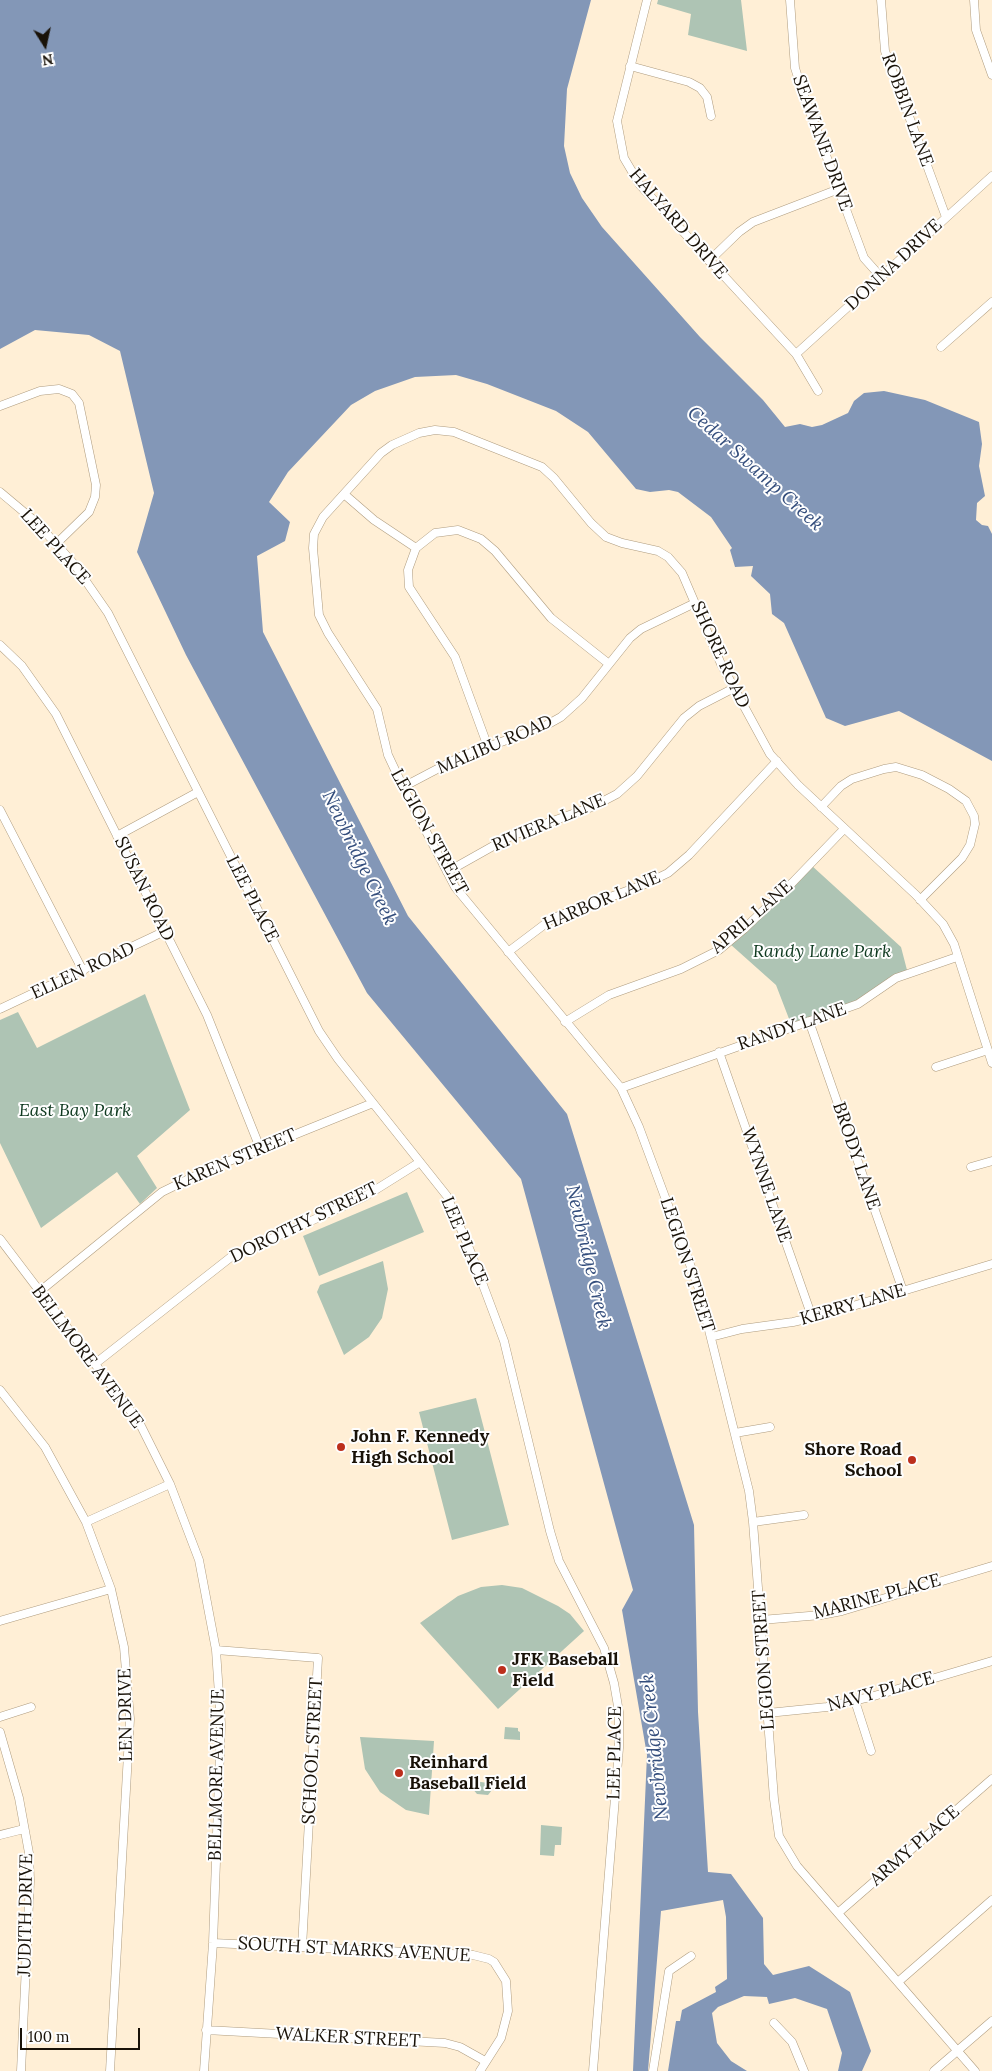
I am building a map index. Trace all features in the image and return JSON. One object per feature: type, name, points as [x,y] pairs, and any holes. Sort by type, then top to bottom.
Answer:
[{"type":"street","name":"HALYARD DRIVE","points":[[647,0],[616,121],[624,158],[640,185],[796,354],[818,390]]},
{"type":"street","name":"SEAWANE DRIVE","points":[[790,0],[795,68],[864,258],[881,277]]},
{"type":"street","name":"ROBBIN LANE","points":[[881,0],[885,51],[946,216]]},
{"type":"street","points":[[974,0],[976,30],[992,75]]},
{"type":"street","points":[[630,66],[689,82],[700,88],[708,97],[711,116]]},
{"type":"street","name":"DONNA DRIVE","points":[[796,354],[992,176]]},
{"type":"street","points":[[710,261],[739,232],[753,222],[839,189]]},
{"type":"street","points":[[942,347],[992,302]]},
{"type":"street","points":[[0,406],[40,391],[59,389],[72,394],[78,403],[96,485],[95,497],[89,512],[56,544]]},
{"type":"street","name":"SHORE ROAD","points":[[344,494],[382,453],[404,438],[435,430],[467,436],[542,467],[554,478],[591,523],[606,537],[622,543],[658,551],[668,557],[682,573],[734,688],[760,738],[777,761],[798,785],[943,924],[952,940],[992,1063]]},
{"type":"street","name":"LEE PLACE","points":[[0,492],[37,523],[74,564],[108,613],[319,1032],[338,1059],[447,1196],[471,1253],[504,1341],[554,1546],[571,1585],[595,1626],[604,1648],[614,1683],[619,1712],[619,1748],[594,2071]]},
{"type":"street","points":[[344,494],[374,520],[416,548]]},
{"type":"street","name":"LEGION STREET","points":[[344,494],[323,517],[314,534],[313,548],[317,608],[328,633],[377,709],[388,755],[455,887],[621,1088],[639,1127],[698,1286],[749,1491],[761,1620],[774,1799],[780,1836],[797,1866],[975,2071]]},
{"type":"street","points":[[488,747],[455,657],[409,586],[408,570],[416,548],[435,533],[449,529],[467,532],[481,540],[495,551],[551,618],[609,664]]},
{"type":"street","name":"MALIBU ROAD","points":[[403,787],[462,756],[543,727],[561,717],[582,698],[630,638],[641,628],[695,603]]},
{"type":"street","name":"SUSAN ROAD","points":[[0,645],[22,666],[56,714],[207,1015],[260,1148]]},
{"type":"street","name":"RIVIERA LANE","points":[[447,872],[511,836],[592,807],[617,794],[637,776],[684,718],[699,706],[734,688]]},
{"type":"street","name":"HARBOR LANE","points":[[508,952],[553,918],[643,885],[668,873],[689,855],[777,761]]},
{"type":"street","points":[[822,807],[842,786],[852,779],[884,769],[896,768],[922,775],[949,789],[966,801],[974,816],[975,824],[970,846],[920,900]]},
{"type":"street","points":[[117,836],[198,792]]},
{"type":"street","points":[[0,810],[83,971]]},
{"type":"street","name":"APRIL LANE","points":[[565,1022],[610,994],[681,969],[719,950],[792,883],[844,829]]},
{"type":"street","name":"ELLEN ROAD","points":[[0,1009],[165,931]]},
{"type":"street","name":"RANDY LANE","points":[[621,1088],[858,1004],[906,974],[957,957]]},
{"type":"street","name":"BRODY LANE","points":[[809,1021],[903,1291]]},
{"type":"street","points":[[936,1067],[988,1050]]},
{"type":"street","name":"WYNNE LANE","points":[[719,1052],[812,1317]]},
{"type":"street","name":"KAREN STREET","points":[[39,1292],[162,1192],[207,1170],[373,1103]]},
{"type":"street","points":[[971,1167],[992,1161]]},
{"type":"street","name":"DOROTHY STREET","points":[[96,1363],[231,1256],[364,1197],[420,1162]]},
{"type":"street","name":"BELLMORE AVENUE","points":[[0,1239],[139,1422],[170,1484],[200,1560],[216,1650],[221,1724],[213,1943],[204,2071]]},
{"type":"street","name":"KERRY LANE","points":[[711,1337],[742,1329],[793,1322],[992,1264]]},
{"type":"street","name":"LEN DRIVE","points":[[0,1390],[45,1447],[86,1522],[111,1589],[124,1647],[130,1719],[110,2071]]},
{"type":"street","points":[[735,1433],[770,1427]]},
{"type":"street","points":[[86,1522],[170,1484]]},
{"type":"street","points":[[753,1522],[804,1515]]},
{"type":"street","name":"MARINE PLACE","points":[[761,1620],[821,1615],[992,1566]]},
{"type":"street","points":[[0,1621],[111,1589]]},
{"type":"street","name":"SCHOOL STREET","points":[[216,1650],[318,1658],[302,1947]]},
{"type":"street","name":"NAVY PLACE","points":[[768,1713],[827,1708],[992,1661]]},
{"type":"street","points":[[855,1701],[871,1751]]},
{"type":"street","points":[[0,1717],[31,1707]]},
{"type":"street","name":"JUDITH DRIVE","points":[[0,1732],[19,1798],[29,1853],[30,1881],[21,2071]]},
{"type":"street","name":"ARMY PLACE","points":[[838,1913],[992,1779]]},
{"type":"street","points":[[0,1835],[24,1830]]},
{"type":"street","points":[[898,1982],[992,1900]]},
{"type":"street","name":"SOUTH ST MARKS AVENUE","points":[[213,1943],[473,1955],[494,1962],[506,1981],[508,2011],[501,2038],[480,2071]]},
{"type":"street","points":[[653,2071],[669,1972],[691,1956]]},
{"type":"street","points":[[934,2071],[992,2021]]},
{"type":"street","points":[[774,2023],[792,2042],[804,2071]]},
{"type":"street","name":"WALKER STREET","points":[[206,2030],[445,2043],[460,2047],[485,2061]]},
{"type":"green space","points":[[658,0],[741,0],[747,51],[688,35],[691,14],[657,4]]},
{"type":"green space","name":"Randy Lane Park","points":[[811,865],[901,947],[907,970],[894,976],[856,1003],[791,1024],[776,985],[730,944]]},
{"type":"green space","name":"East Bay Park","points":[[145,994],[190,1110],[137,1156],[157,1188],[140,1204],[117,1172],[41,1228],[0,1143],[0,1020],[18,1012],[37,1048]]},
{"type":"green space","points":[[407,1192],[424,1232],[319,1276],[303,1236]]},
{"type":"green space","points":[[383,1261],[388,1289],[382,1318],[369,1337],[344,1355],[317,1292],[320,1285]]},
{"type":"green space","points":[[476,1398],[509,1525],[452,1540],[419,1412]]},
{"type":"green space","name":"JFK Baseball Field","points":[[502,1585],[522,1588],[558,1606],[570,1614],[584,1631],[498,1709],[420,1623],[458,1596],[481,1587]]},
{"type":"green space","points":[[505,1727],[518,1728],[520,1740],[504,1739]]},
{"type":"green space","name":"Reinhard Baseball Field","points":[[360,1737],[434,1741],[429,1815],[406,1810],[380,1792],[365,1769]]},
{"type":"green space","points":[[474,1781],[488,1783],[493,1787],[492,1790],[488,1795],[477,1794],[471,1787]]},
{"type":"green space","points":[[541,1825],[562,1827],[561,1845],[555,1845],[554,1856],[540,1855]]},
{"type":"water","points":[[0,0],[591,0],[567,89],[564,146],[570,173],[582,198],[602,227],[700,337],[763,400],[785,427],[800,424],[812,427],[822,425],[848,413],[854,401],[864,393],[884,391],[925,400],[979,422],[982,444],[979,466],[985,496],[977,503],[976,520],[982,525],[988,526],[992,534],[992,761],[899,711],[845,726],[826,718],[784,623],[772,614],[770,594],[751,576],[753,566],[735,567],[730,550],[732,548],[711,517],[678,492],[669,490],[650,492],[636,489],[588,432],[556,411],[487,384],[456,375],[415,377],[375,391],[351,405],[288,472],[269,502],[290,522],[285,541],[257,556],[263,632],[408,916],[567,1114],[694,1525],[698,1712],[708,1872],[731,1874],[763,1918],[764,1964],[773,1975],[809,1966],[850,1992],[871,2051],[862,2071],[838,2071],[842,2053],[827,2009],[795,1998],[769,2004],[767,1997],[744,1996],[718,2007],[712,2013],[717,2043],[731,2061],[747,2071],[668,2071],[676,2021],[680,2021],[682,2010],[716,1992],[715,1987],[727,1979],[726,1917],[723,1900],[661,1911],[648,2071],[633,2071],[647,1755],[622,1610],[633,1590],[521,1179],[367,993],[186,655],[137,552],[154,493],[120,351],[89,335],[35,330],[0,349]]},
{"type":"place","name":"John F. Kennedy High School","points":[[341,1447]]},
{"type":"place","name":"Shore Road School","points":[[912,1460]]},
{"type":"place","name":"JFK Baseball Field","points":[[502,1670]]},
{"type":"place","name":"Reinhard Baseball Field","points":[[399,1773]]},
{"type":"water label","name":"Cedar Swamp Creek","points":[[755,469]]},
{"type":"water label","name":"Newbridge Creek","points":[[359,858]]},
{"type":"water label","name":"Newbridge Creek","points":[[588,1257]]},
{"type":"water label","name":"Newbridge Creek","points":[[655,1747]]}]
